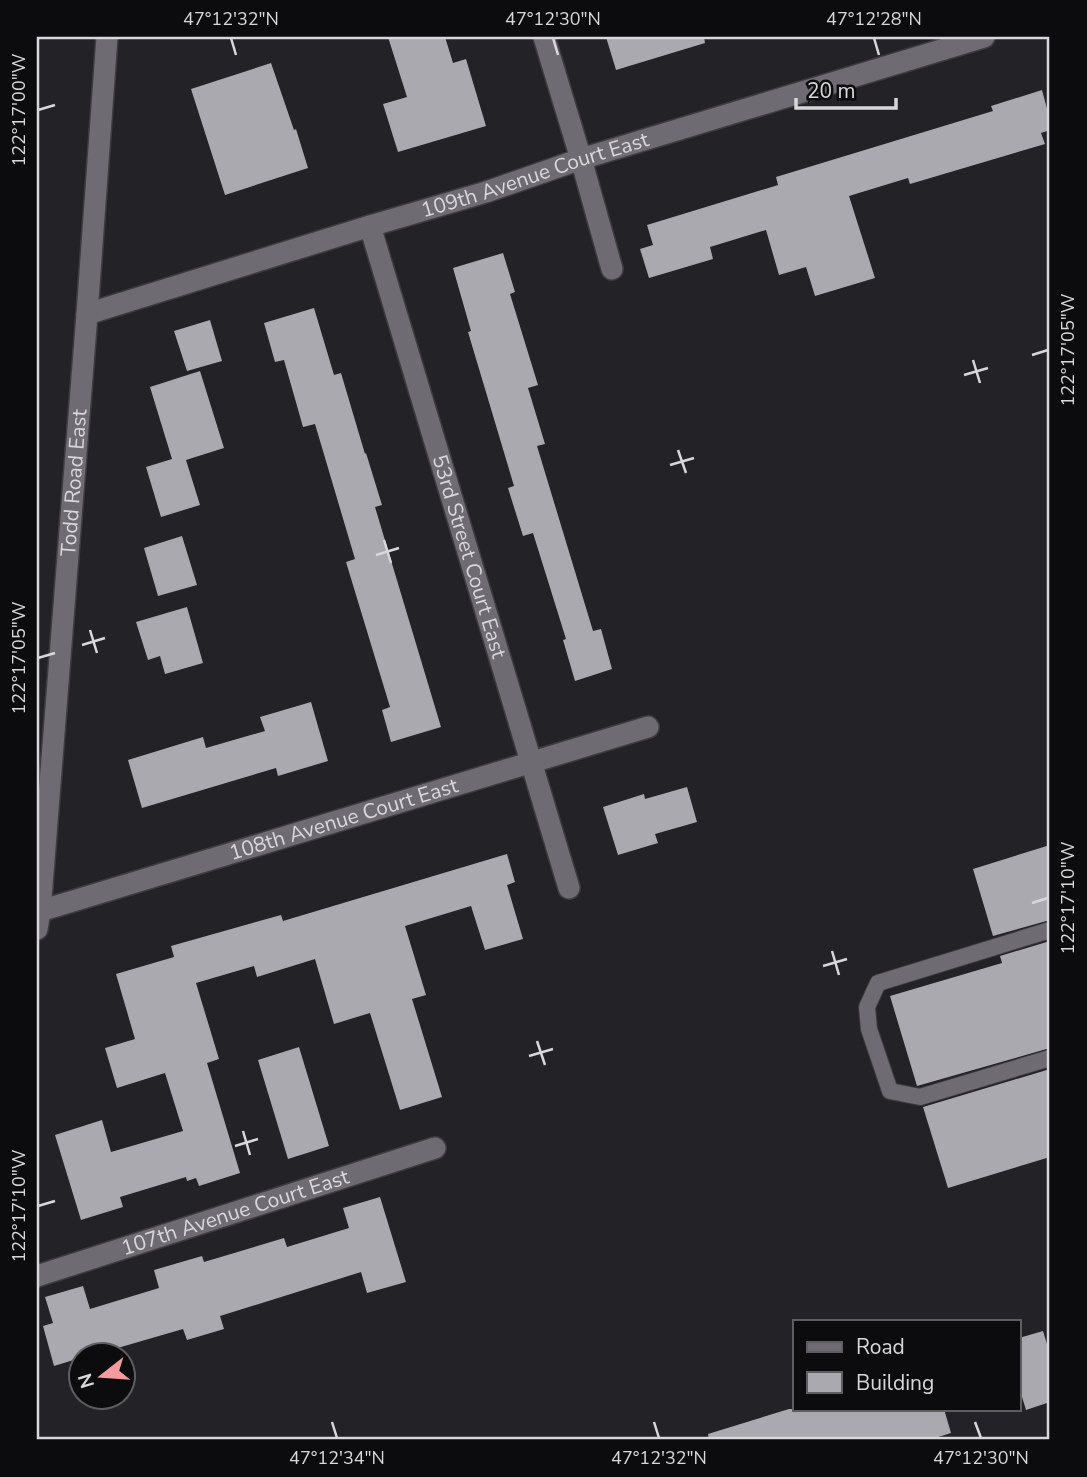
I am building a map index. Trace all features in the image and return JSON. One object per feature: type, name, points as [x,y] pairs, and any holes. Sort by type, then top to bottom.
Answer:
[{"type":"street","name":"Todd Road East","points":[[38,920],[107,37]]},
{"type":"street","points":[[544,37],[612,269]]},
{"type":"street","name":"109th Avenue Court East","points":[[87,314],[485,192],[581,159],[984,37]]},
{"type":"street","name":"53rd Street Court East","points":[[370,226],[569,888]]},
{"type":"street","name":"108th Avenue Court East","points":[[38,920],[531,761],[648,727]]},
{"type":"street","name":"107th Avenue Court East","points":[[37,1276],[435,1148]]},
{"type":"lane","points":[[1050,930],[878,983],[867,1007],[869,1030],[890,1091],[920,1097],[1050,1058]]},
{"type":"building","points":[[388,37],[445,37],[453,63],[466,59],[486,126],[398,152],[383,104],[407,97]]},
{"type":"building","points":[[606,37],[704,37],[705,43],[616,70]]},
{"type":"building","points":[[271,63],[308,168],[225,195],[191,89]]},
{"type":"building","points":[[1042,90],[1050,120],[1050,130],[1041,133],[1045,144],[910,184],[908,178],[849,196],[875,278],[815,296],[806,267],[779,275],[766,230],[710,247],[713,259],[649,278],[640,249],[653,245],[647,225],[778,185],[776,177],[993,111],[991,106]]},
{"type":"building","points":[[503,253],[515,292],[510,294],[538,385],[528,388],[545,444],[537,446],[593,631],[601,629],[612,669],[575,681],[563,640],[566,639],[533,533],[523,536],[508,488],[514,486],[468,332],[471,331],[453,268]]},
{"type":"building","points":[[314,308],[334,375],[341,373],[382,505],[375,507],[441,727],[391,742],[382,710],[390,707],[346,562],[355,559],[315,424],[303,427],[284,360],[275,362],[264,323]]},
{"type":"building","points":[[210,320],[222,361],[187,371],[174,331]]},
{"type":"building","points":[[200,371],[224,448],[186,460],[200,505],[161,517],[146,467],[172,459],[150,387]]},
{"type":"building","points":[[182,536],[197,585],[158,596],[144,548]]},
{"type":"building","points":[[187,607],[203,663],[165,674],[160,656],[148,660],[136,622]]},
{"type":"building","points":[[311,702],[328,761],[278,776],[276,768],[142,808],[128,760],[203,737],[206,748],[265,731],[260,717]]},
{"type":"building","points":[[687,787],[697,822],[655,834],[658,843],[618,855],[603,807],[644,794],[645,799]]},
{"type":"building","points":[[1050,845],[1050,920],[993,936],[973,869]]},
{"type":"building","points":[[507,854],[515,882],[507,885],[523,939],[485,950],[471,906],[405,926],[426,995],[412,999],[442,1097],[400,1110],[370,1013],[334,1024],[315,959],[257,977],[254,966],[196,983],[219,1059],[207,1063],[240,1173],[199,1186],[196,1178],[187,1181],[186,1177],[120,1197],[123,1207],[81,1220],[55,1135],[102,1120],[111,1152],[183,1131],[165,1073],[117,1088],[105,1048],[135,1039],[116,974],[174,957],[171,946],[281,915],[283,921]]},
{"type":"building","points":[[1050,941],[1050,1048],[917,1086],[890,996],[1002,963],[1000,956]]},
{"type":"building","points":[[299,1047],[329,1146],[288,1159],[258,1060]]},
{"type":"building","points":[[1050,1069],[1050,1157],[948,1188],[923,1107]]},
{"type":"building","points":[[380,1197],[406,1282],[367,1293],[361,1272],[220,1316],[224,1329],[187,1340],[183,1329],[136,1343],[136,1340],[66,1340],[66,1362],[54,1366],[43,1326],[53,1323],[45,1297],[83,1286],[90,1309],[159,1288],[154,1270],[202,1256],[204,1262],[284,1238],[287,1247],[349,1228],[343,1208]]},
{"type":"building","points":[[1043,1331],[1050,1354],[1050,1402],[1026,1410],[1020,1390],[1020,1338]]},
{"type":"building","points":[[789,1409],[944,1410],[951,1433],[929,1440],[709,1440],[708,1434]]}]
